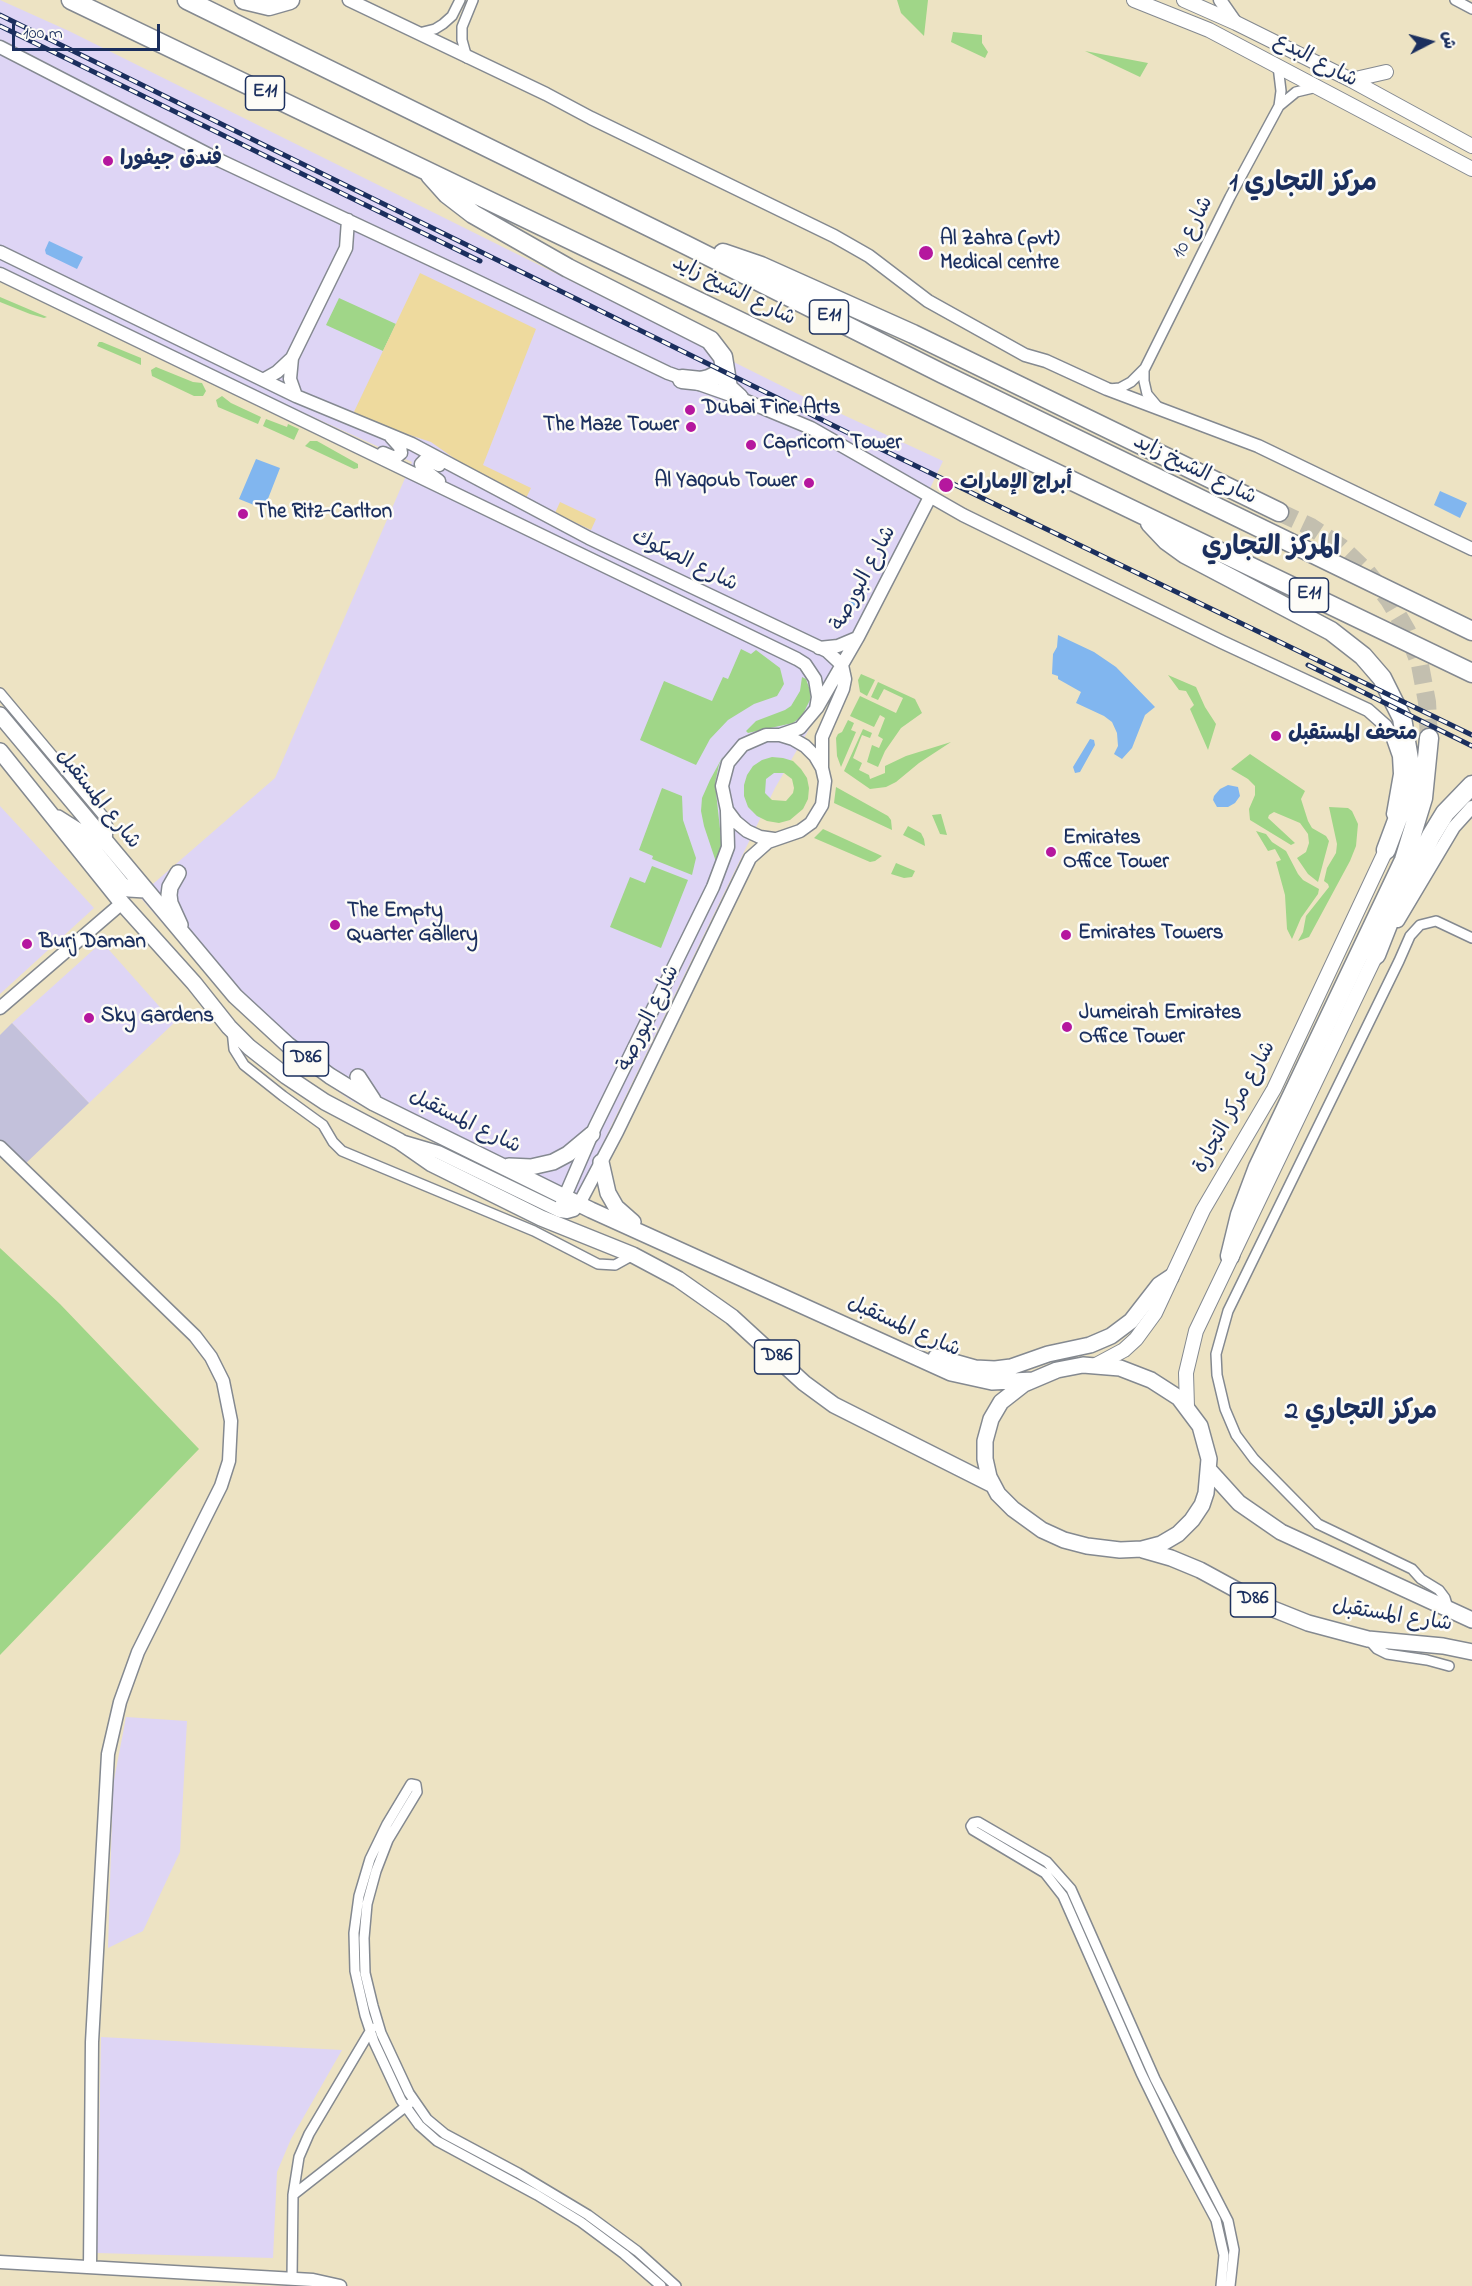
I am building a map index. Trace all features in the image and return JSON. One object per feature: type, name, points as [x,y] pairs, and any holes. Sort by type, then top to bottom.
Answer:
[{"type":"highway","name":"شارع الشيخ زايد","points":[[71,0],[1472,673]]},
{"type":"highway","name":"شارع الشيخ زايد","points":[[187,0],[943,374],[1472,631]]},
{"type":"highway","points":[[244,0],[269,6],[290,0]]},
{"type":"highway","points":[[425,169],[447,194],[473,214],[568,268],[703,335],[720,351],[728,388],[739,398]]},
{"type":"highway","points":[[686,245],[736,257],[786,277],[1005,378],[1279,512]]},
{"type":"highway","points":[[682,380],[700,381],[726,371]]},
{"type":"highway","points":[[1146,516],[1159,534],[1185,554],[1331,631],[1363,656],[1382,678],[1402,718],[1409,759],[1405,799],[1386,850]]},
{"type":"highway","points":[[1230,1256],[1240,1215],[1258,1167],[1404,860],[1423,798],[1429,738]]},
{"type":"highway","points":[[1376,955],[1399,900],[1434,830],[1445,813],[1472,785]]},
{"type":"main road","name":"شارع البدع","points":[[1134,0],[1209,30],[1472,169]]},
{"type":"main road","name":"شارع البدع","points":[[1184,0],[1351,80],[1472,146]]},
{"type":"main road","points":[[1351,80],[1386,72]]},
{"type":"main road","name":"شارع المستقبل","points":[[0,715],[235,996],[269,1029],[309,1061],[374,1103],[498,1164],[562,1203],[579,1204],[644,1232],[747,1282],[951,1373],[978,1381],[1034,1380]]},
{"type":"main road","name":"D86","points":[[0,751],[122,903],[194,982],[232,1030],[267,1062],[305,1089],[399,1141],[432,1164],[563,1227],[633,1255],[678,1279],[717,1305],[747,1329],[804,1383],[834,1405],[865,1423],[911,1443],[993,1485]]},
{"type":"main road","points":[[52,817],[65,821],[77,830],[122,885],[129,889],[145,890]]},
{"type":"main road","name":"شارع مركز التجارة","points":[[1096,1365],[1115,1356],[1136,1339],[1155,1312],[1210,1196],[1274,1089],[1386,850]]},
{"type":"main road","points":[[178,873],[170,887],[169,895],[182,934]]},
{"type":"main road","points":[[1187,1407],[1186,1373],[1191,1345],[1230,1256],[1376,955]]},
{"type":"main road","points":[[358,1077],[374,1103]]},
{"type":"main road","points":[[498,1164],[531,1167],[553,1162],[568,1154],[592,1134]]},
{"type":"main road","points":[[601,1162],[605,1186],[612,1200],[621,1213],[644,1232]]},
{"type":"main road","points":[[900,1350],[919,1352],[975,1368],[1011,1367],[1048,1354],[1090,1345],[1111,1336],[1131,1322],[1159,1285],[1171,1277]]},
{"type":"main road","points":[[1096,1365],[1120,1368],[1141,1375],[1170,1391],[1187,1407],[1204,1437],[1210,1471],[1202,1505],[1192,1520],[1170,1539],[1142,1549],[1099,1549],[1075,1544],[1053,1535],[1013,1509],[993,1485],[985,1459],[985,1441],[995,1410],[1008,1395],[1034,1380],[1058,1370],[1096,1365]]},
{"type":"main road","name":"شارع المستقبل","points":[[1210,1471],[1239,1503],[1274,1528],[1472,1620]]},
{"type":"main road","name":"شارع المستقبل","points":[[1142,1549],[1200,1570],[1249,1598],[1287,1616],[1328,1630],[1368,1639],[1443,1646],[1472,1652]]},
{"type":"street","points":[[349,0],[834,236],[869,256],[942,309],[1025,355],[1265,449],[1472,549]]},
{"type":"street","points":[[419,33],[430,31],[443,24],[452,16],[460,0]]},
{"type":"street","points":[[468,58],[462,40],[462,27],[473,0]]},
{"type":"street","points":[[1220,0],[1236,23]]},
{"type":"street","points":[[1455,0],[1472,9]]},
{"type":"street","points":[[0,47],[171,136],[682,380],[739,398],[788,418],[833,440],[930,497],[1152,608],[1358,704],[1378,717],[1392,736],[1400,766],[1386,850]]},
{"type":"street","name":"شارع 10","points":[[1107,389],[1120,388],[1131,382],[1145,368],[1230,197],[1279,106],[1281,91],[1278,66]]},
{"type":"street","name":"شارع 10","points":[[1279,106],[1296,92],[1317,87]]},
{"type":"street","points":[[263,380],[278,372],[291,358],[346,248],[348,220]]},
{"type":"street","points":[[346,248],[370,231]]},
{"type":"street","name":"شارع الصكوك","points":[[0,252],[296,396],[412,444],[589,538],[819,648],[833,656],[842,665]]},
{"type":"street","points":[[0,274],[362,447],[397,457],[401,449],[390,435]]},
{"type":"street","points":[[291,358],[290,379],[296,396]]},
{"type":"street","points":[[1145,368],[1144,381],[1147,394],[1159,409]]},
{"type":"street","name":"شارع الصكوك","points":[[362,447],[402,469],[797,659],[805,664],[815,679],[818,697],[816,709]]},
{"type":"street","points":[[443,488],[435,477],[422,468],[422,460],[428,459],[484,486],[492,486]]},
{"type":"street","name":"شارع البورصة","points":[[816,709],[858,637],[930,497]]},
{"type":"street","points":[[819,648],[838,646],[858,637]]},
{"type":"street","points":[[822,768],[815,756],[793,739],[780,735],[766,735],[754,739],[735,753],[724,774],[723,798],[727,810],[747,831],[760,837],[774,839],[788,837],[800,831],[819,813],[825,789],[822,737],[843,689],[842,665]]},
{"type":"street","points":[[0,693],[105,818],[108,827],[107,845]]},
{"type":"street","points":[[780,735],[800,728],[816,709]]},
{"type":"street","points":[[1376,955],[1454,827],[1472,807]]},
{"type":"street","name":"شارع البورصة","points":[[562,1203],[592,1134],[720,872],[728,847],[727,810]]},
{"type":"street","name":"شارع البورصة","points":[[579,1204],[746,864],[755,852],[774,839]]},
{"type":"street","points":[[0,1008],[122,903]]},
{"type":"street","points":[[1448,1608],[1439,1590],[1421,1579],[1409,1567],[1327,1529],[1312,1518],[1247,1451],[1236,1435],[1225,1409],[1216,1365],[1217,1344],[1238,1290],[1413,932],[1420,925],[1436,921],[1472,938]]},
{"type":"street","points":[[232,1030],[234,1049],[244,1065],[323,1125],[333,1142],[342,1151],[534,1231],[598,1264],[615,1265],[633,1255]]},
{"type":"street","points":[[399,1141],[438,1152],[562,1203],[563,1227]]},
{"type":"street","points":[[0,1148],[195,1336],[211,1357],[223,1381],[231,1421],[229,1461],[221,1486],[138,1652],[120,1702],[108,1754],[92,2032],[90,2267]]},
{"type":"street","points":[[1368,1639],[1377,1649],[1387,1654],[1449,1666]]},
{"type":"street","points":[[661,2286],[624,2254],[581,2222],[537,2195],[447,2148],[428,2133],[409,2104],[370,2032],[360,1999],[356,1971],[354,1933],[360,1896],[378,1841],[408,1788],[414,1784],[418,1788],[417,1792],[381,1855],[367,1904],[364,1938],[365,1973],[377,2020],[409,2104],[454,2140],[518,2173],[588,2215],[637,2251],[676,2286]]},
{"type":"street","points":[[1221,2286],[1224,2255],[1216,2220],[1140,2073],[1063,1896],[1045,1873],[973,1830],[971,1826],[973,1823],[978,1822],[1047,1862],[1071,1888],[1155,2079],[1228,2221],[1234,2250],[1230,2286]]},
{"type":"street","points":[[292,2278],[293,2195],[299,2157],[309,2134],[377,2020]]},
{"type":"street","points":[[293,2195],[409,2104]]},
{"type":"street","points":[[428,2133],[435,2127]]},
{"type":"street","points":[[0,2262],[292,2278],[325,2281],[340,2286]]},
{"type":"shaded area","points":[[0,0],[69,31],[798,394],[943,461],[849,660],[775,788],[570,1211],[352,1101],[289,1058],[234,1005],[139,896],[275,778],[412,462],[159,347],[0,267]]},
{"type":"shaded area","name":"Burj Daman","points":[[0,806],[94,908],[0,994]]},
{"type":"shaded area","points":[[102,942],[174,1023],[89,1103],[12,1023]]},
{"type":"shaded area","points":[[12,1023],[89,1103],[24,1165],[0,1140],[0,1035]]},
{"type":"shaded area","points":[[126,1717],[187,1721],[180,1852],[143,1931],[108,1948],[113,1785]]},
{"type":"shaded area","points":[[101,2037],[342,2050],[291,2139],[277,2172],[273,2258],[97,2253]]},
{"type":"green space","points":[[897,0],[928,0],[924,36],[901,13]]},
{"type":"green space","points":[[953,32],[982,35],[982,43],[988,52],[985,58],[951,42]]},
{"type":"green space","points":[[1085,51],[1148,63],[1140,77]]},
{"type":"green space","points":[[0,297],[47,317],[30,314],[0,302]]},
{"type":"green space","points":[[339,298],[396,324],[383,351],[326,325]]},
{"type":"green space","points":[[99,342],[141,358],[141,365],[97,346]]},
{"type":"green space","points":[[156,367],[193,382],[202,383],[206,391],[203,396],[194,396],[152,376],[151,370]]},
{"type":"green space","points":[[222,396],[231,403],[261,417],[258,424],[218,407],[216,400]]},
{"type":"green space","points":[[266,419],[299,429],[294,440],[263,426]]},
{"type":"green space","points":[[310,441],[317,441],[358,464],[358,468],[354,469],[305,446]]},
{"type":"green space","points":[[741,649],[751,654],[756,650],[780,668],[784,684],[777,696],[754,704],[728,720],[710,739],[696,765],[640,740],[664,681],[712,701],[723,677],[728,679]]},
{"type":"green space","points":[[861,674],[875,680],[867,696],[860,692],[858,680]]},
{"type":"green space","points":[[1168,675],[1196,687],[1216,724],[1208,750],[1190,709],[1194,705],[1186,691],[1179,690]]},
{"type":"green space","points":[[802,677],[806,679],[811,693],[802,716],[793,723],[748,733],[746,731],[756,721],[791,706],[800,691]]},
{"type":"green space","points":[[878,682],[915,699],[922,713],[901,728],[885,751],[878,767],[867,762],[872,745],[879,748],[883,739],[878,736],[885,718],[880,715],[874,727],[850,716],[860,696],[896,713],[903,698],[884,689],[878,700],[871,697]]},
{"type":"green space","points":[[848,720],[854,723],[851,730],[856,732],[841,767],[837,756],[836,738]]},
{"type":"green space","points":[[863,729],[872,733],[870,738],[862,735],[853,758],[862,763],[859,770],[869,775],[870,779],[885,773],[885,766],[906,756],[951,742],[919,763],[896,782],[886,787],[870,789],[844,771]]},
{"type":"green space","points":[[1250,754],[1305,791],[1301,799],[1308,821],[1312,828],[1326,836],[1329,841],[1318,882],[1308,874],[1297,858],[1306,852],[1309,843],[1308,834],[1300,823],[1274,812],[1269,815],[1268,818],[1295,843],[1291,845],[1250,820],[1249,809],[1255,795],[1255,786],[1231,769]]},
{"type":"green space","points":[[723,756],[715,783],[721,838],[721,848],[716,862],[701,811],[702,798]]},
{"type":"green space","points":[[772,757],[793,761],[807,778],[808,799],[803,809],[790,820],[779,823],[767,821],[757,816],[748,807],[744,796],[744,785],[753,766]],"holes":[[[774,773],[784,773],[792,779],[793,793],[786,801],[772,800],[765,793],[766,779]]]},
{"type":"green space","points":[[836,787],[888,816],[892,830],[834,803]]},
{"type":"green space","points":[[662,788],[682,796],[683,820],[696,858],[692,875],[652,859],[653,856],[639,850]]},
{"type":"green space","points":[[1329,807],[1348,808],[1352,811],[1358,824],[1356,846],[1309,937],[1298,941],[1303,932],[1306,916],[1329,887],[1324,881],[1327,868],[1336,853],[1337,844]]},
{"type":"green space","points":[[941,814],[947,835],[940,834],[932,815]]},
{"type":"green space","points":[[908,826],[921,833],[925,846],[903,835]]},
{"type":"green space","points":[[823,829],[882,856],[870,862],[814,838]]},
{"type":"green space","points":[[1256,831],[1266,834],[1272,842],[1286,851],[1303,880],[1319,889],[1301,918],[1292,939],[1287,929],[1285,895],[1276,862],[1281,860],[1275,849],[1268,851]]},
{"type":"green space","points":[[896,863],[915,871],[912,877],[904,878],[891,874]]},
{"type":"green space","points":[[652,866],[688,880],[661,948],[610,927],[630,877],[645,883]]},
{"type":"green space","points":[[0,1248],[60,1304],[199,1449],[0,1655]]},
{"type":"sand","points":[[420,273],[536,329],[483,465],[531,488],[526,498],[468,468],[431,442],[352,416]]},
{"type":"sand","points":[[560,502],[596,519],[591,530],[555,513]]},
{"type":"water","points":[[49,241],[83,257],[77,269],[46,254],[45,250]]},
{"type":"water","points":[[256,459],[280,468],[264,509],[239,499]]},
{"type":"water","points":[[1440,491],[1467,503],[1460,518],[1434,505]]},
{"type":"water","points":[[855,589],[864,593],[856,610],[847,606]]},
{"type":"water","points":[[1058,635],[1094,652],[1116,667],[1155,707],[1145,715],[1132,748],[1122,759],[1114,754],[1118,746],[1117,733],[1112,722],[1076,703],[1081,692],[1052,674],[1053,654],[1057,647]]},
{"type":"water","points":[[1090,739],[1094,740],[1095,745],[1080,772],[1075,773],[1073,767]]},
{"type":"water","points":[[1228,785],[1238,787],[1240,796],[1228,807],[1217,807],[1213,800],[1214,796]]},
{"type":"tunnel","points":[[1279,512],[1311,527],[1341,547],[1367,572],[1389,600],[1407,631],[1420,665],[1427,702],[1429,738]]},
{"type":"railway","points":[[0,15],[881,449],[1472,735]]},
{"type":"railway","points":[[0,26],[480,261]]},
{"type":"railway","points":[[1308,665],[1472,746]]},
{"type":"place","name":"فندق جيفورا","points":[[108,161]]},
{"type":"place","name":"Al Zahra (pvt) Medical centre","points":[[926,253]]},
{"type":"place","name":"Dubai Fine Arts","points":[[690,410]]},
{"type":"place","name":"The Maze Tower","points":[[691,427]]},
{"type":"place","name":"Capricorn Tower","points":[[751,445]]},
{"type":"place","name":"Al Yaqoub Tower","points":[[809,483]]},
{"type":"place","name":"أبراج الإمارات","points":[[946,485]]},
{"type":"place","name":"The Ritz-Carlton","points":[[243,514]]},
{"type":"place","name":"متحف المستقبل","points":[[1276,736]]},
{"type":"place","name":"Emirates Office Tower","points":[[1051,852]]},
{"type":"place","name":"The Empty Quarter Gallery","points":[[335,925]]},
{"type":"place","name":"Emirates Towers","points":[[1066,935]]},
{"type":"place","name":"Burj Daman","points":[[27,944]]},
{"type":"place","name":"Sky Gardens","points":[[89,1018]]},
{"type":"place","name":"Jumeirah Emirates Office Tower","points":[[1067,1027]]},
{"type":"district","name":"مركز التجاري 1","points":[[1303,186]]},
{"type":"district","name":"المركز التجاري","points":[[1271,550]]},
{"type":"district","name":"مركز التجاري 2","points":[[1361,1414]]}]
